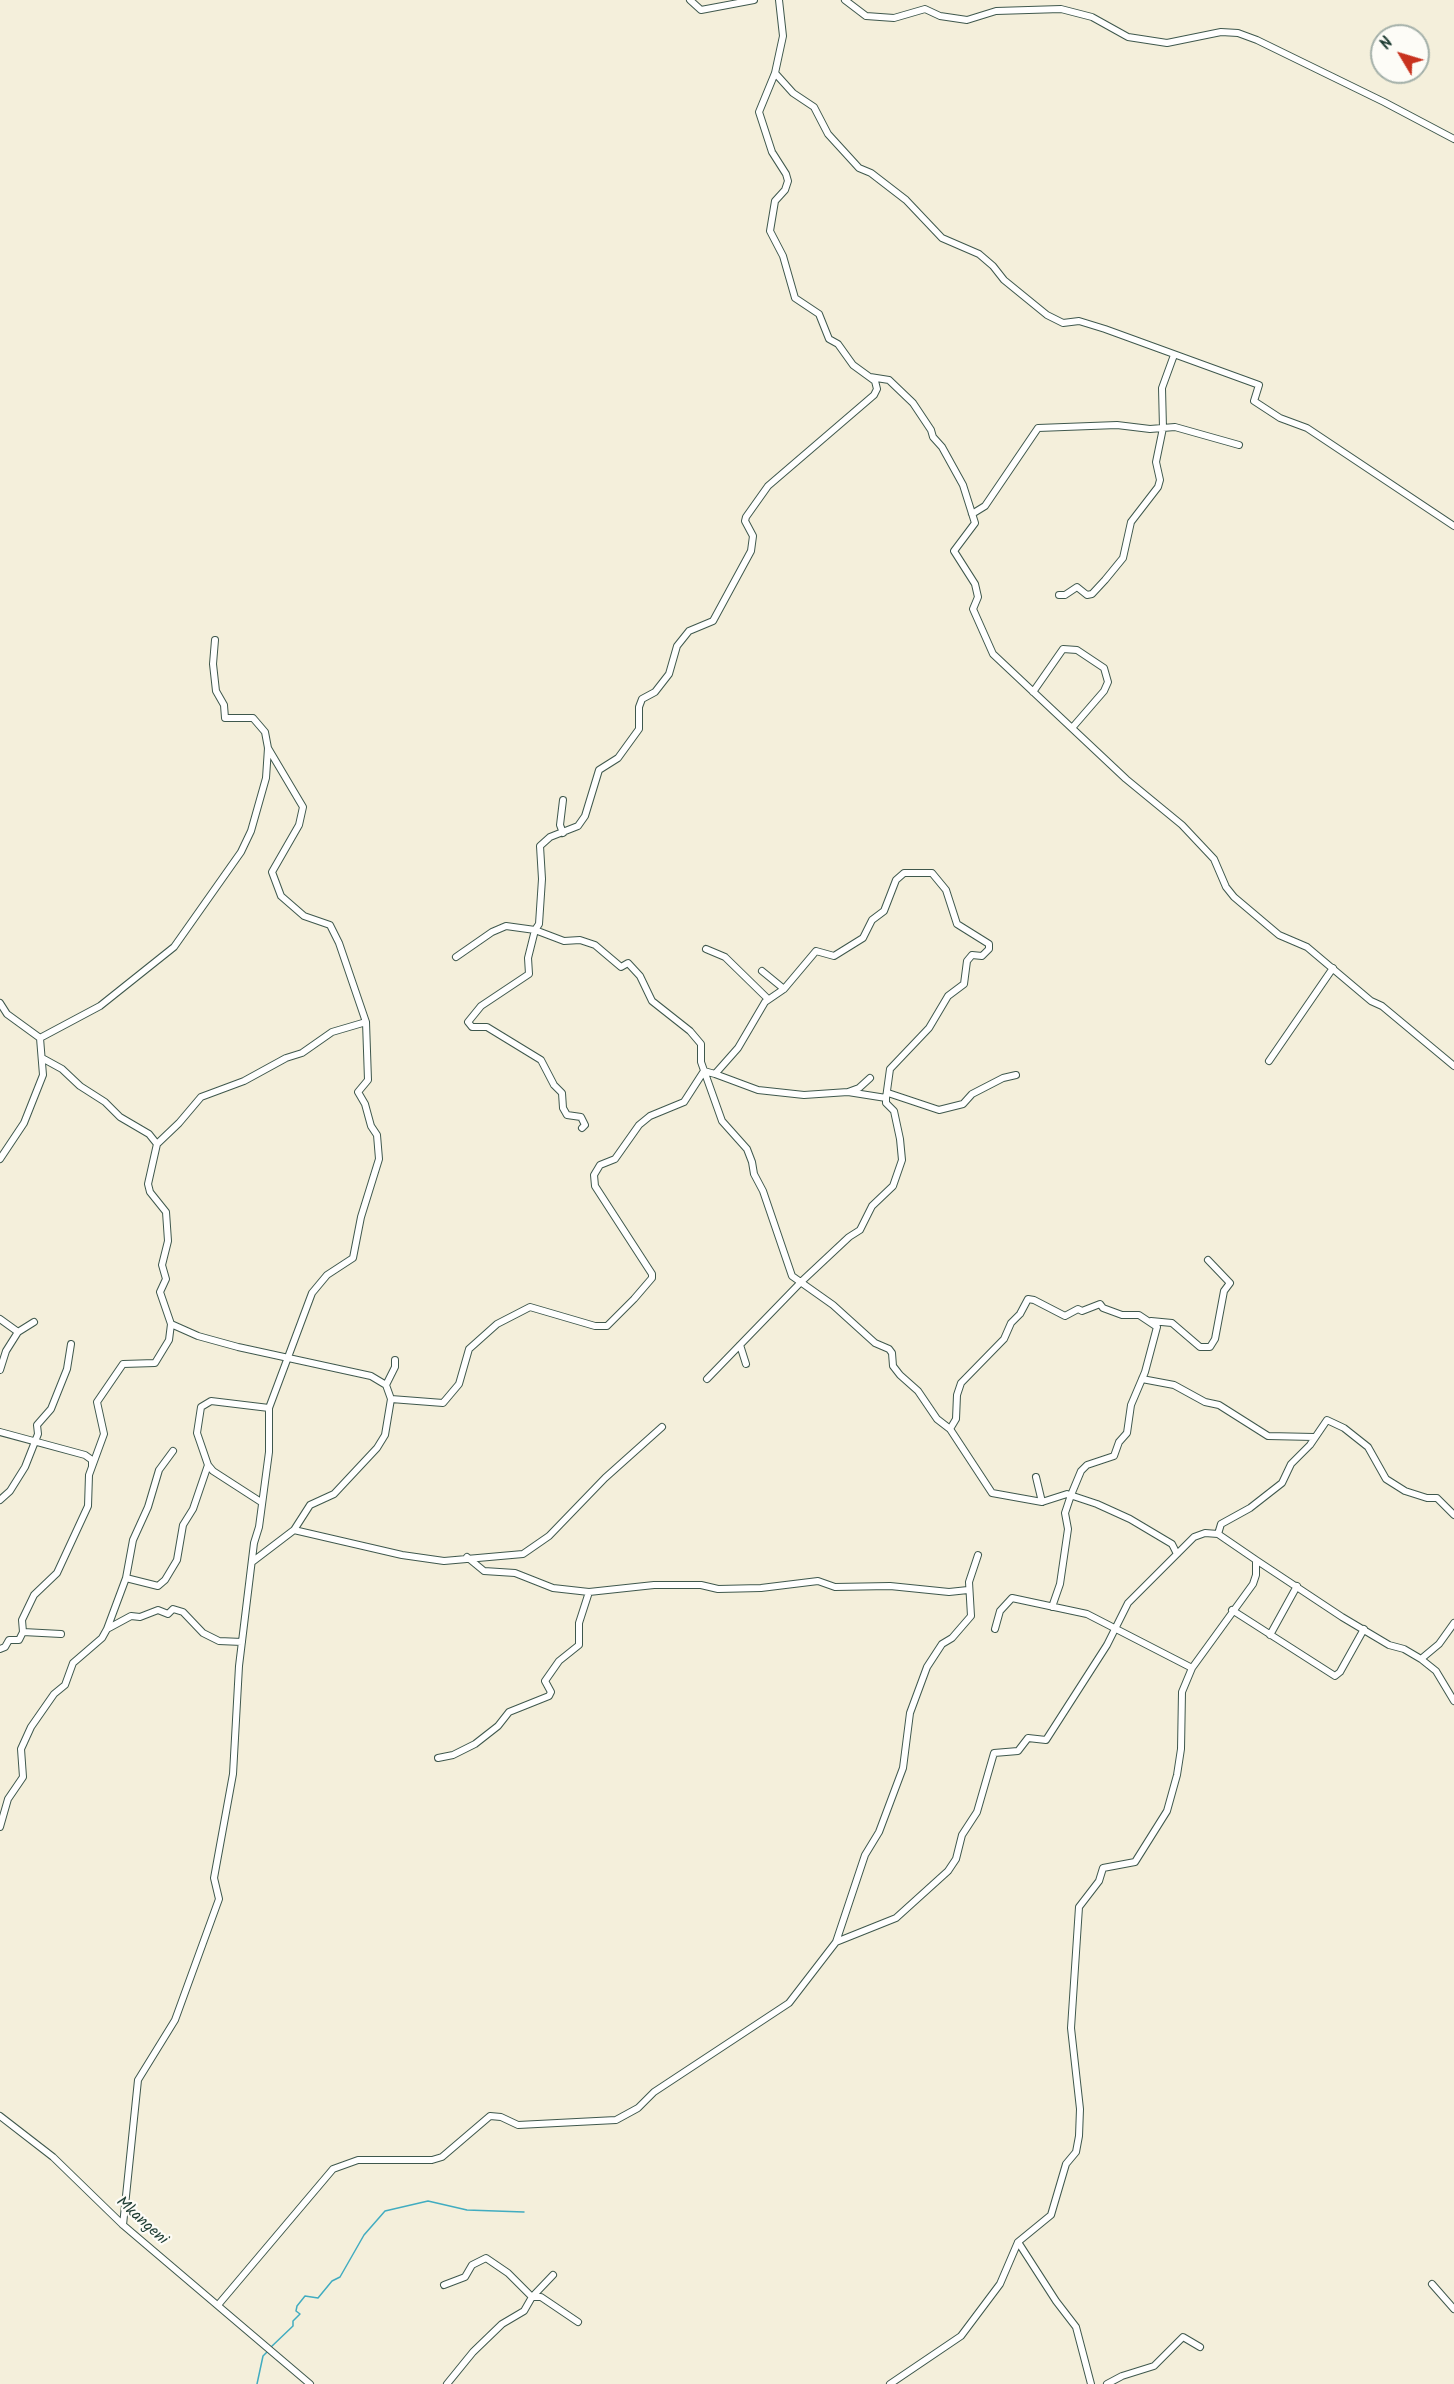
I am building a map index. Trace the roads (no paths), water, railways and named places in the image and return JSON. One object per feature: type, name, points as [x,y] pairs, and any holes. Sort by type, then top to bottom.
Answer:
[{"type":"street","points":[[690,0],[701,10],[754,0]]},
{"type":"street","points":[[582,1128],[585,1125],[580,1117],[567,1114],[563,1108],[562,1093],[554,1085],[541,1060],[487,1027],[472,1027],[468,1022],[482,1006],[529,974],[528,958],[535,930],[539,924],[541,903],[540,846],[550,837],[579,826],[585,816],[599,771],[618,758],[639,729],[639,707],[642,699],[655,693],[669,674],[680,641],[695,627],[713,621],[751,551],[753,536],[745,521],[746,517],[768,486],[874,395],[877,389],[875,381],[853,365],[830,339],[819,314],[795,298],[783,256],[770,231],[775,201],[785,190],[788,181],[772,153],[759,112],[775,73],[783,36],[779,0]]},
{"type":"street","points":[[845,0],[866,16],[894,18],[925,9],[940,16],[967,20],[996,11],[1060,9],[1092,17],[1128,37],[1167,43],[1221,32],[1238,33],[1384,102],[1454,139]]},
{"type":"street","points":[[775,73],[793,93],[814,107],[828,134],[859,168],[871,173],[906,200],[942,238],[979,254],[1004,280],[1047,315],[1063,323],[1078,321],[1105,329],[1259,385],[1254,401],[1280,418],[1307,428],[1454,526]]},
{"type":"street","points":[[1059,595],[1065,595],[1077,587],[1083,594],[1092,594],[1123,558],[1131,522],[1145,501],[1152,495],[1160,480],[1156,462],[1163,428],[1162,388],[1174,355]]},
{"type":"street","points":[[869,377],[889,380],[913,403],[953,465],[975,523],[954,551],[975,584],[978,597],[973,609],[993,654],[1126,779],[1182,825],[1214,859],[1226,887],[1234,897],[1279,935],[1307,946],[1454,1066]]},
{"type":"street","points":[[972,514],[985,506],[1038,428],[1117,425],[1175,427],[1239,445]]},
{"type":"street","points":[[40,1038],[100,1006],[174,947],[241,852],[251,831],[266,778],[268,748],[265,732],[253,717],[225,718],[224,705],[216,691],[213,664],[215,640]]},
{"type":"street","points":[[1033,692],[1063,649],[1077,650],[1104,668],[1108,682],[1104,691],[1072,728]]},
{"type":"street","points":[[123,2225],[138,2080],[175,2020],[219,1899],[214,1878],[233,1774],[242,1642],[269,1452],[269,1408],[312,1293],[327,1275],[353,1258],[361,1217],[375,1178],[379,1159],[377,1135],[370,1126],[365,1104],[358,1092],[368,1080],[366,1022],[333,927],[296,910],[281,896],[272,872],[299,825],[303,807],[268,748]]},
{"type":"street","points":[[563,800],[560,825],[563,833]]},
{"type":"street","points":[[707,1379],[802,1281],[849,1237],[860,1230],[872,1206],[893,1186],[902,1160],[894,1111],[886,1103],[890,1069],[930,1028],[948,996],[964,984],[967,961],[972,954],[982,956],[989,949],[989,944],[957,924],[946,890],[932,873],[903,873],[895,881],[884,911],[872,920],[863,939],[834,956],[816,951],[784,989],[768,999],[738,1048],[715,1074]]},
{"type":"street","points":[[456,957],[492,932],[506,926],[535,930],[564,941],[580,940],[595,945],[616,965],[621,967],[628,963],[631,965],[651,995],[652,1001],[683,1025],[701,1044],[704,1071],[722,1121],[747,1149],[754,1174],[764,1191],[792,1276],[802,1281],[876,1342],[889,1348],[892,1353],[893,1366],[918,1392],[937,1419],[950,1429],[992,1493],[1042,1502],[1071,1495],[1130,1519],[1172,1544],[1177,1554]]},
{"type":"street","points":[[706,949],[725,957],[768,999]]},
{"type":"street","points":[[1269,1061],[1333,968]]},
{"type":"street","points":[[762,971],[784,989]]},
{"type":"street","points":[[0,1003],[7,1014],[40,1038],[43,1075],[24,1123],[0,1159]]},
{"type":"street","points":[[0,1649],[5,1647],[9,1640],[19,1640],[24,1632],[21,1620],[34,1595],[57,1573],[88,1506],[90,1495],[88,1483],[104,1434],[97,1402],[123,1364],[155,1363],[169,1340],[171,1324],[160,1292],[166,1279],[162,1264],[168,1241],[166,1212],[150,1192],[148,1184],[157,1144],[201,1097],[244,1081],[286,1058],[302,1053],[332,1032],[366,1022]]},
{"type":"street","points":[[42,1058],[62,1069],[80,1086],[105,1102],[120,1117],[149,1134],[157,1144]]},
{"type":"street","points":[[704,1071],[758,1090],[804,1095],[848,1092],[887,1096],[939,1110],[963,1104],[972,1094],[1003,1078],[1016,1075]]},
{"type":"street","points":[[391,1399],[443,1403],[459,1384],[469,1348],[497,1324],[530,1307],[595,1326],[607,1326],[634,1299],[652,1278],[652,1274],[595,1186],[594,1175],[600,1165],[615,1159],[639,1125],[651,1116],[684,1102],[704,1071]]},
{"type":"street","points":[[848,1092],[859,1088],[870,1078]]},
{"type":"street","points":[[1151,1322],[1172,1323],[1200,1347],[1210,1347],[1215,1339],[1224,1291],[1230,1283],[1208,1260]]},
{"type":"street","points":[[950,1429],[956,1419],[957,1395],[962,1383],[1004,1339],[1011,1323],[1020,1314],[1028,1299],[1065,1316],[1078,1309],[1082,1311],[1100,1304],[1103,1308],[1122,1315],[1139,1315],[1157,1327],[1142,1379],[1129,1410],[1127,1433],[1119,1442],[1114,1456],[1087,1465],[1081,1471],[1071,1495],[1065,1513],[1068,1529],[1060,1584],[1052,1607]]},
{"type":"street","points":[[0,1319],[18,1332]]},
{"type":"street","points":[[0,1370],[6,1351],[18,1332],[34,1322]]},
{"type":"street","points":[[171,1324],[198,1336],[286,1359],[371,1376],[386,1385],[391,1399],[385,1435],[377,1448],[334,1494],[310,1505],[294,1530],[252,1562]]},
{"type":"street","points":[[0,1500],[10,1491],[25,1467],[35,1442],[38,1425],[51,1409],[67,1369],[71,1344]]},
{"type":"street","points":[[740,1346],[746,1364]]},
{"type":"street","points":[[386,1385],[395,1367],[395,1360]]},
{"type":"street","points":[[1142,1379],[1174,1385],[1205,1402],[1220,1405],[1268,1436],[1314,1437]]},
{"type":"street","points":[[261,1502],[245,1489],[220,1478],[207,1465],[197,1433],[201,1407],[211,1401],[269,1408]]},
{"type":"street","points":[[1218,1533],[1217,1528],[1221,1524],[1250,1508],[1281,1483],[1291,1464],[1310,1445],[1327,1420],[1334,1421],[1368,1447],[1386,1479],[1406,1491],[1427,1498],[1437,1498],[1454,1515]]},
{"type":"street","points":[[294,1530],[402,1555],[444,1561],[467,1557],[523,1554],[549,1536],[605,1478],[662,1427]]},
{"type":"street","points":[[0,1432],[85,1455],[92,1460],[92,1466]]},
{"type":"street","points":[[0,1827],[8,1799],[23,1777],[21,1749],[31,1727],[54,1694],[65,1685],[73,1663],[102,1638],[107,1629],[126,1578],[133,1540],[148,1507],[159,1470],[173,1451]]},
{"type":"street","points":[[126,1578],[158,1586],[165,1580],[177,1560],[183,1525],[193,1509],[207,1465]]},
{"type":"street","points":[[1036,1477],[1042,1502]]},
{"type":"street","points":[[837,1942],[896,1918],[948,1871],[956,1859],[962,1835],[976,1812],[994,1753],[1018,1751],[1028,1738],[1046,1740],[1107,1646],[1128,1603],[1194,1537],[1205,1533],[1218,1533],[1364,1629],[1420,1659],[1436,1671],[1452,1696]]},
{"type":"street","points":[[218,2306],[333,2169],[358,2160],[432,2160],[442,2157],[489,2116],[501,2117],[518,2125],[616,2120],[638,2108],[654,2092],[789,2003],[837,1942],[865,1855],[879,1832],[903,1768],[910,1713],[927,1667],[942,1644],[952,1638],[971,1616],[968,1590],[978,1555]]},
{"type":"street","points":[[467,1557],[484,1571],[515,1573],[553,1588],[589,1592],[654,1585],[700,1585],[718,1589],[818,1581],[835,1587],[890,1586],[949,1592],[968,1590]]},
{"type":"street","points":[[890,2384],[961,2336],[1000,2284],[1018,2242],[1051,2215],[1066,2164],[1076,2152],[1079,2136],[1080,2109],[1071,2028],[1079,1907],[1099,1881],[1103,1868],[1135,1862],[1167,1811],[1177,1775],[1181,1749],[1182,1692],[1192,1668],[1253,1584],[1256,1560]]},
{"type":"street","points":[[1270,1635],[1297,1586]]},
{"type":"street","points":[[438,1758],[453,1755],[475,1744],[498,1726],[509,1712],[549,1696],[551,1692],[546,1681],[559,1661],[579,1646],[579,1623],[589,1592]]},
{"type":"street","points":[[995,1629],[1000,1611],[1012,1598],[1087,1614],[1192,1668]]},
{"type":"street","points":[[107,1629],[131,1616],[140,1617],[158,1610],[168,1614],[173,1609],[183,1612],[203,1633],[219,1641],[242,1642]]},
{"type":"street","points":[[1232,1610],[1335,1676],[1340,1672],[1364,1629]]},
{"type":"street","points":[[1420,1659],[1439,1644],[1454,1623]]},
{"type":"street","points":[[24,1632],[61,1634]]},
{"type":"street","name":"Mkangeni","points":[[0,2116],[52,2157],[123,2225],[310,2384]]},
{"type":"street","points":[[1018,2242],[1056,2301],[1076,2327],[1091,2384]]},
{"type":"street","points":[[444,2285],[465,2277],[471,2265],[486,2258],[508,2273],[532,2297],[542,2297],[578,2322]]},
{"type":"street","points":[[447,2384],[473,2352],[502,2324],[524,2311],[532,2297],[554,2275]]},
{"type":"street","points":[[1432,2284],[1454,2309]]},
{"type":"street","points":[[1107,2384],[1122,2376],[1154,2366],[1183,2337],[1200,2347]]},
{"type":"waterway","points":[[271,2347],[293,2326],[293,2321],[300,2314],[296,2311],[297,2306],[305,2296],[318,2298],[332,2281],[340,2277],[364,2235],[385,2211],[428,2201],[467,2210],[524,2212]]},
{"type":"waterway","points":[[257,2384],[263,2356],[268,2351]]}]
